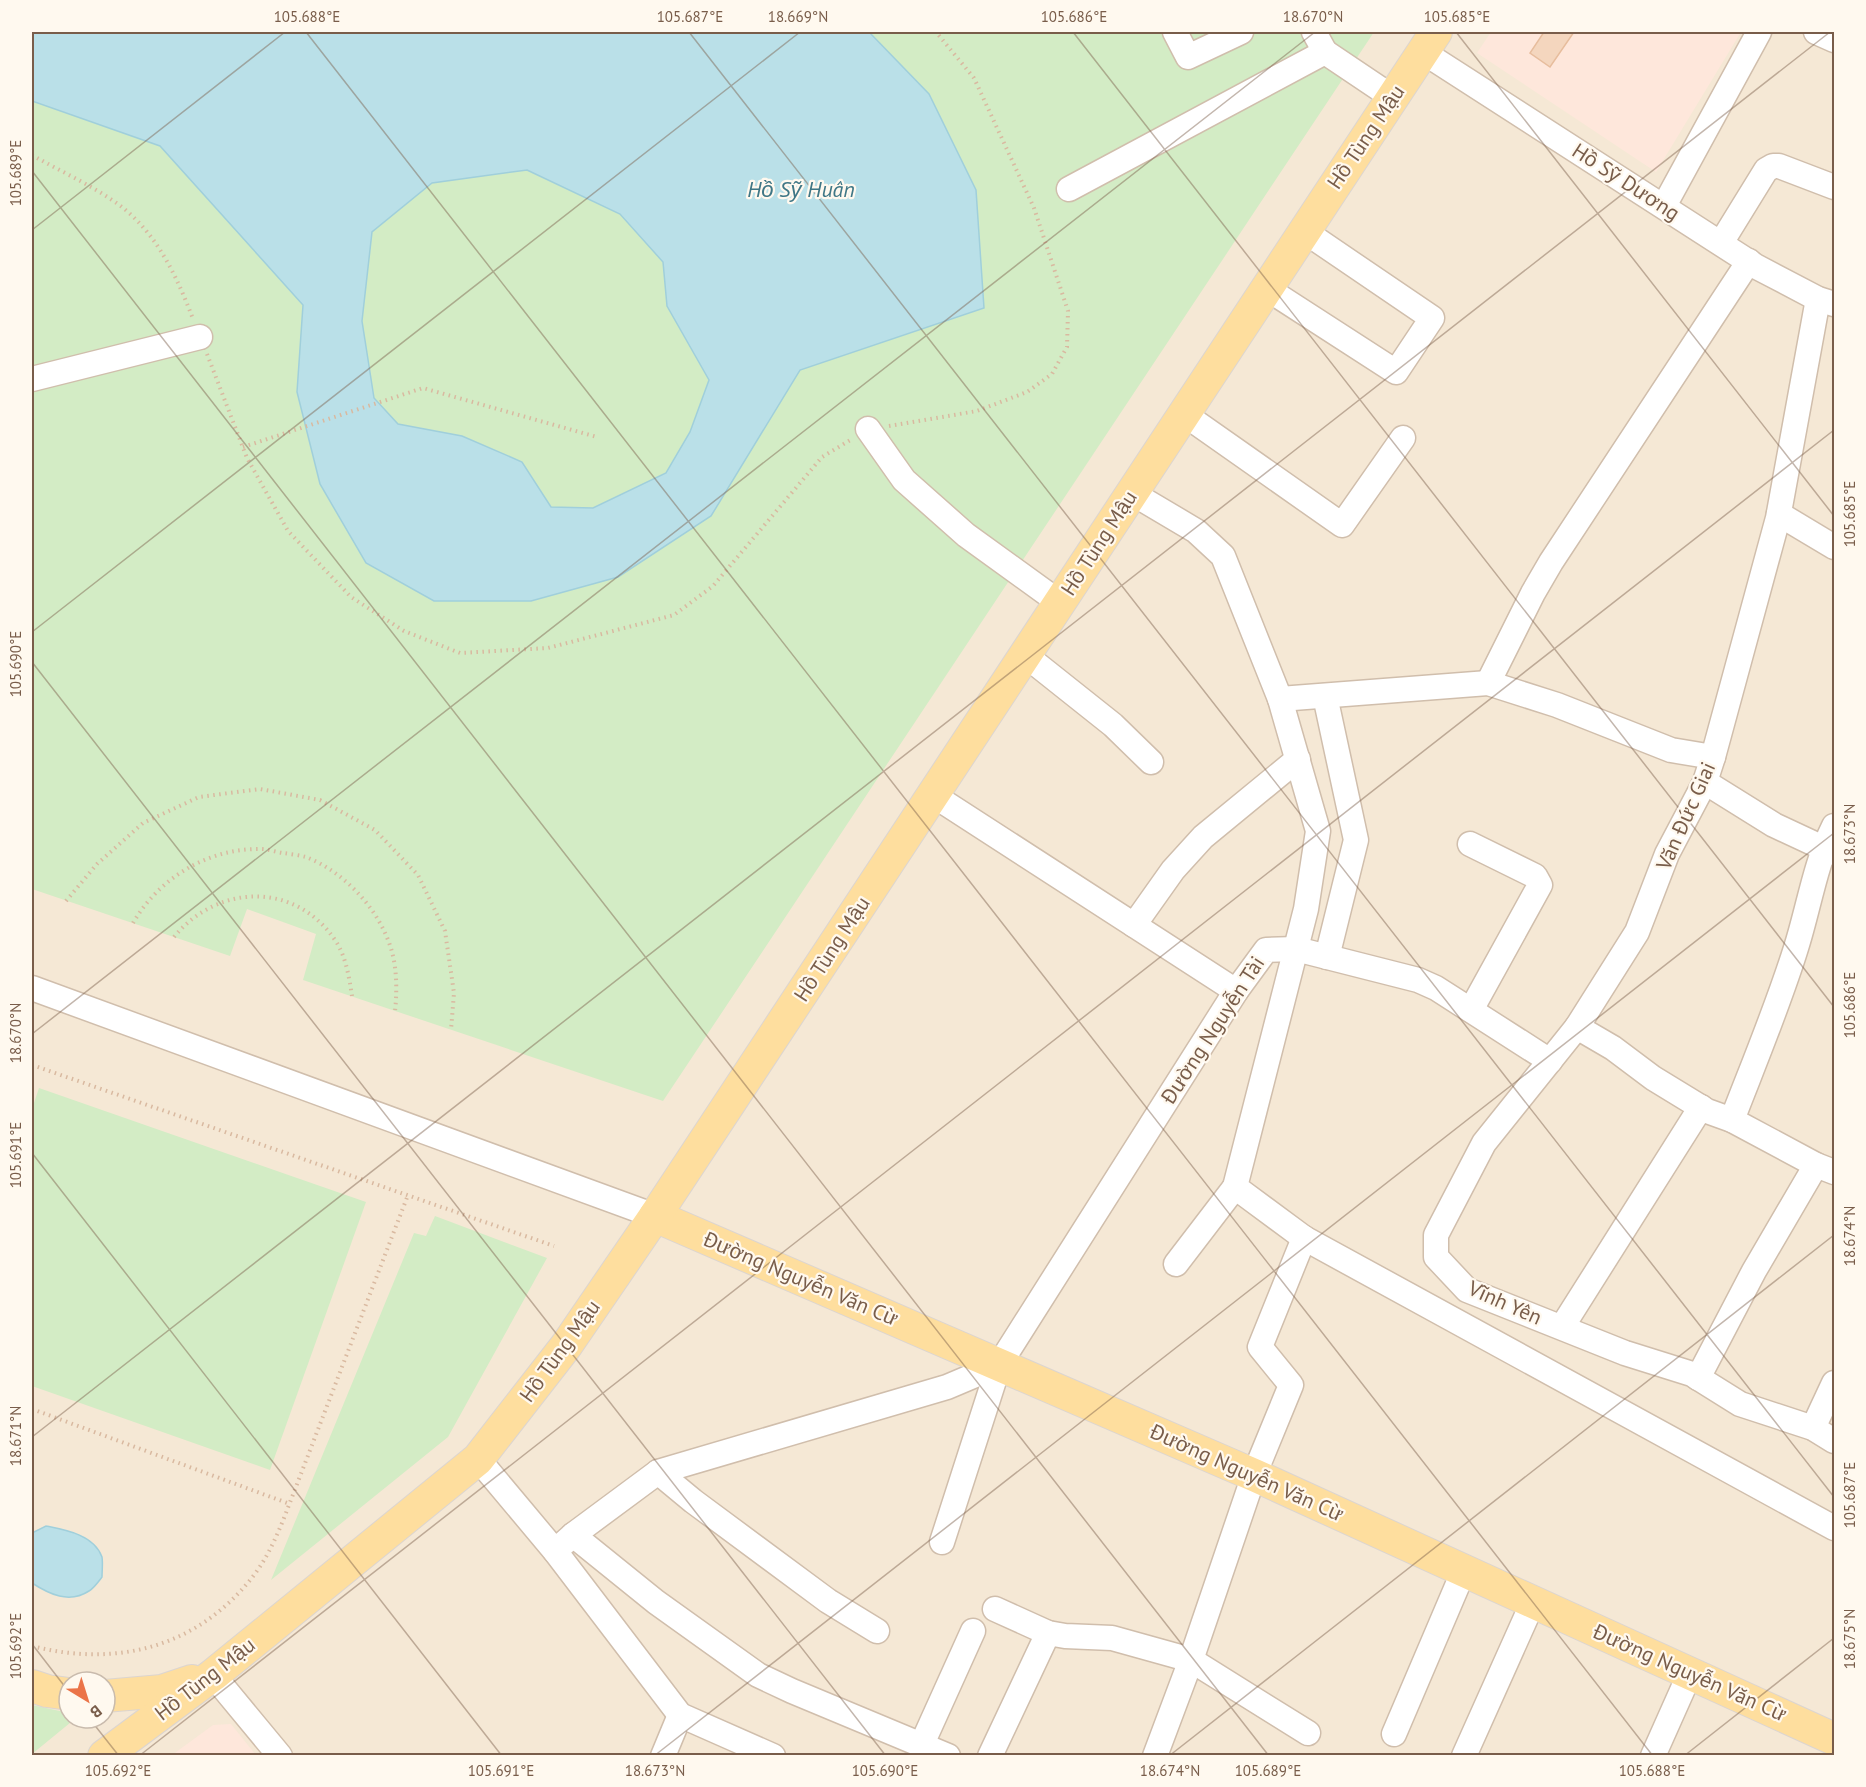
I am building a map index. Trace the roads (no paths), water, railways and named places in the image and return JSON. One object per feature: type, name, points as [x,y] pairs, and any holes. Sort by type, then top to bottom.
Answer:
[{"type":"main road","name":"Hồ Tùng Mậu","points":[[104,1755],[213,1675],[478,1459],[566,1346],[655,1216],[1430,42]]},
{"type":"main road","name":"Đường Nguyễn Văn Cừ","points":[[655,1216],[1254,1475],[1834,1739]]},
{"type":"main road","points":[[117,1695],[162,1691],[213,1675]]},
{"type":"main road","points":[[32,1686],[57,1692]]},
{"type":"street","points":[[1175,32],[1188,57],[1241,32]]},
{"type":"street","points":[[1664,206],[1759,32]]},
{"type":"street","points":[[1816,32],[1834,40]]},
{"type":"street","points":[[1070,189],[1319,42],[1392,97]]},
{"type":"street","name":"Hồ Sỹ Dương","points":[[1430,42],[1664,206],[1749,261],[1826,302]]},
{"type":"street","points":[[1721,243],[1766,170],[1773,166],[1779,166],[1834,187]]},
{"type":"street","points":[[1266,288],[1396,372],[1432,318],[1304,231]]},
{"type":"street","points":[[1488,683],[1517,623],[1551,562],[1749,261]]},
{"type":"street","name":"Văn Đức Giai","points":[[1577,1027],[1637,932],[1667,854],[1705,782],[1779,514],[1826,302]]},
{"type":"street","points":[[32,379],[200,337]]},
{"type":"street","points":[[1184,414],[1342,525],[1402,438]]},
{"type":"street","points":[[868,429],[904,480],[966,535],[1060,603]]},
{"type":"street","name":"Đường Nguyễn Tài","points":[[942,1542],[999,1365],[1236,991],[1266,950],[1296,949],[1306,909],[1318,831],[1280,699],[1223,555],[1196,531],[1132,493]]},
{"type":"street","points":[[1779,514],[1834,547]]},
{"type":"street","points":[[1025,655],[1113,725],[1151,762]]},
{"type":"street","points":[[1280,699],[1488,683],[1557,705],[1671,750],[1713,757]]},
{"type":"street","points":[[1325,696],[1356,840],[1327,957]]},
{"type":"street","points":[[1134,925],[1173,870],[1203,837],[1298,759]]},
{"type":"street","points":[[1705,782],[1774,825],[1829,851]]},
{"type":"street","points":[[933,795],[1236,991]]},
{"type":"street","points":[[1732,1120],[1784,985],[1829,851],[1834,826]]},
{"type":"street","points":[[1470,844],[1535,876],[1540,885],[1471,1010]]},
{"type":"street","points":[[1176,1264],[1235,1187],[1296,949],[1418,980],[1436,988],[1550,1061]]},
{"type":"street","points":[[32,988],[655,1216]]},
{"type":"street","points":[[1577,1027],[1613,1048],[1653,1078],[1701,1107],[1732,1120],[1825,1169],[1754,1271],[1698,1378]]},
{"type":"street","name":"Vĩnh Yên","points":[[1577,1027],[1484,1143],[1436,1235],[1436,1257],[1467,1290],[1625,1353],[1692,1374],[1740,1404],[1813,1428],[1834,1442]]},
{"type":"street","points":[[1562,1327],[1701,1107]]},
{"type":"street","points":[[1235,1187],[1304,1238],[1834,1527]]},
{"type":"street","points":[[1155,1755],[1191,1660],[1254,1475],[1291,1385],[1260,1347],[1304,1238]]},
{"type":"street","points":[[555,1551],[658,1472],[947,1387],[999,1365]]},
{"type":"street","points":[[1813,1428],[1834,1383]]},
{"type":"street","points":[[478,1459],[555,1551],[680,1715],[773,1755]]},
{"type":"street","points":[[658,1472],[693,1502],[828,1601],[877,1631]]},
{"type":"street","points":[[573,1535],[656,1602],[758,1675],[948,1755]]},
{"type":"street","points":[[1394,1734],[1464,1570]]},
{"type":"street","points":[[1464,1755],[1533,1602]]},
{"type":"street","points":[[995,1609],[1048,1633],[1112,1638],[1191,1660],[1308,1733]]},
{"type":"street","points":[[922,1744],[973,1631]]},
{"type":"street","points":[[990,1755],[1048,1633]]},
{"type":"street","points":[[1653,1755],[1690,1673]]},
{"type":"street","points":[[213,1675],[280,1755]]},
{"type":"street","points":[[663,1755],[680,1715]]},
{"type":"water","name":"Hồ Sỹ Huân","points":[[32,32],[869,32],[929,94],[976,190],[984,308],[800,370],[711,516],[618,577],[531,601],[434,601],[366,563],[320,484],[297,392],[303,305],[160,146],[32,101]],"holes":[[[527,170],[620,214],[663,262],[667,306],[709,380],[690,432],[666,473],[593,508],[551,507],[522,462],[462,436],[398,424],[374,398],[362,321],[372,232],[432,183]]]},
{"type":"water","points":[[46,1526],[78,1535],[93,1543],[98,1550],[102,1557],[102,1577],[89,1591],[74,1597],[59,1596],[32,1583],[32,1533]]}]
